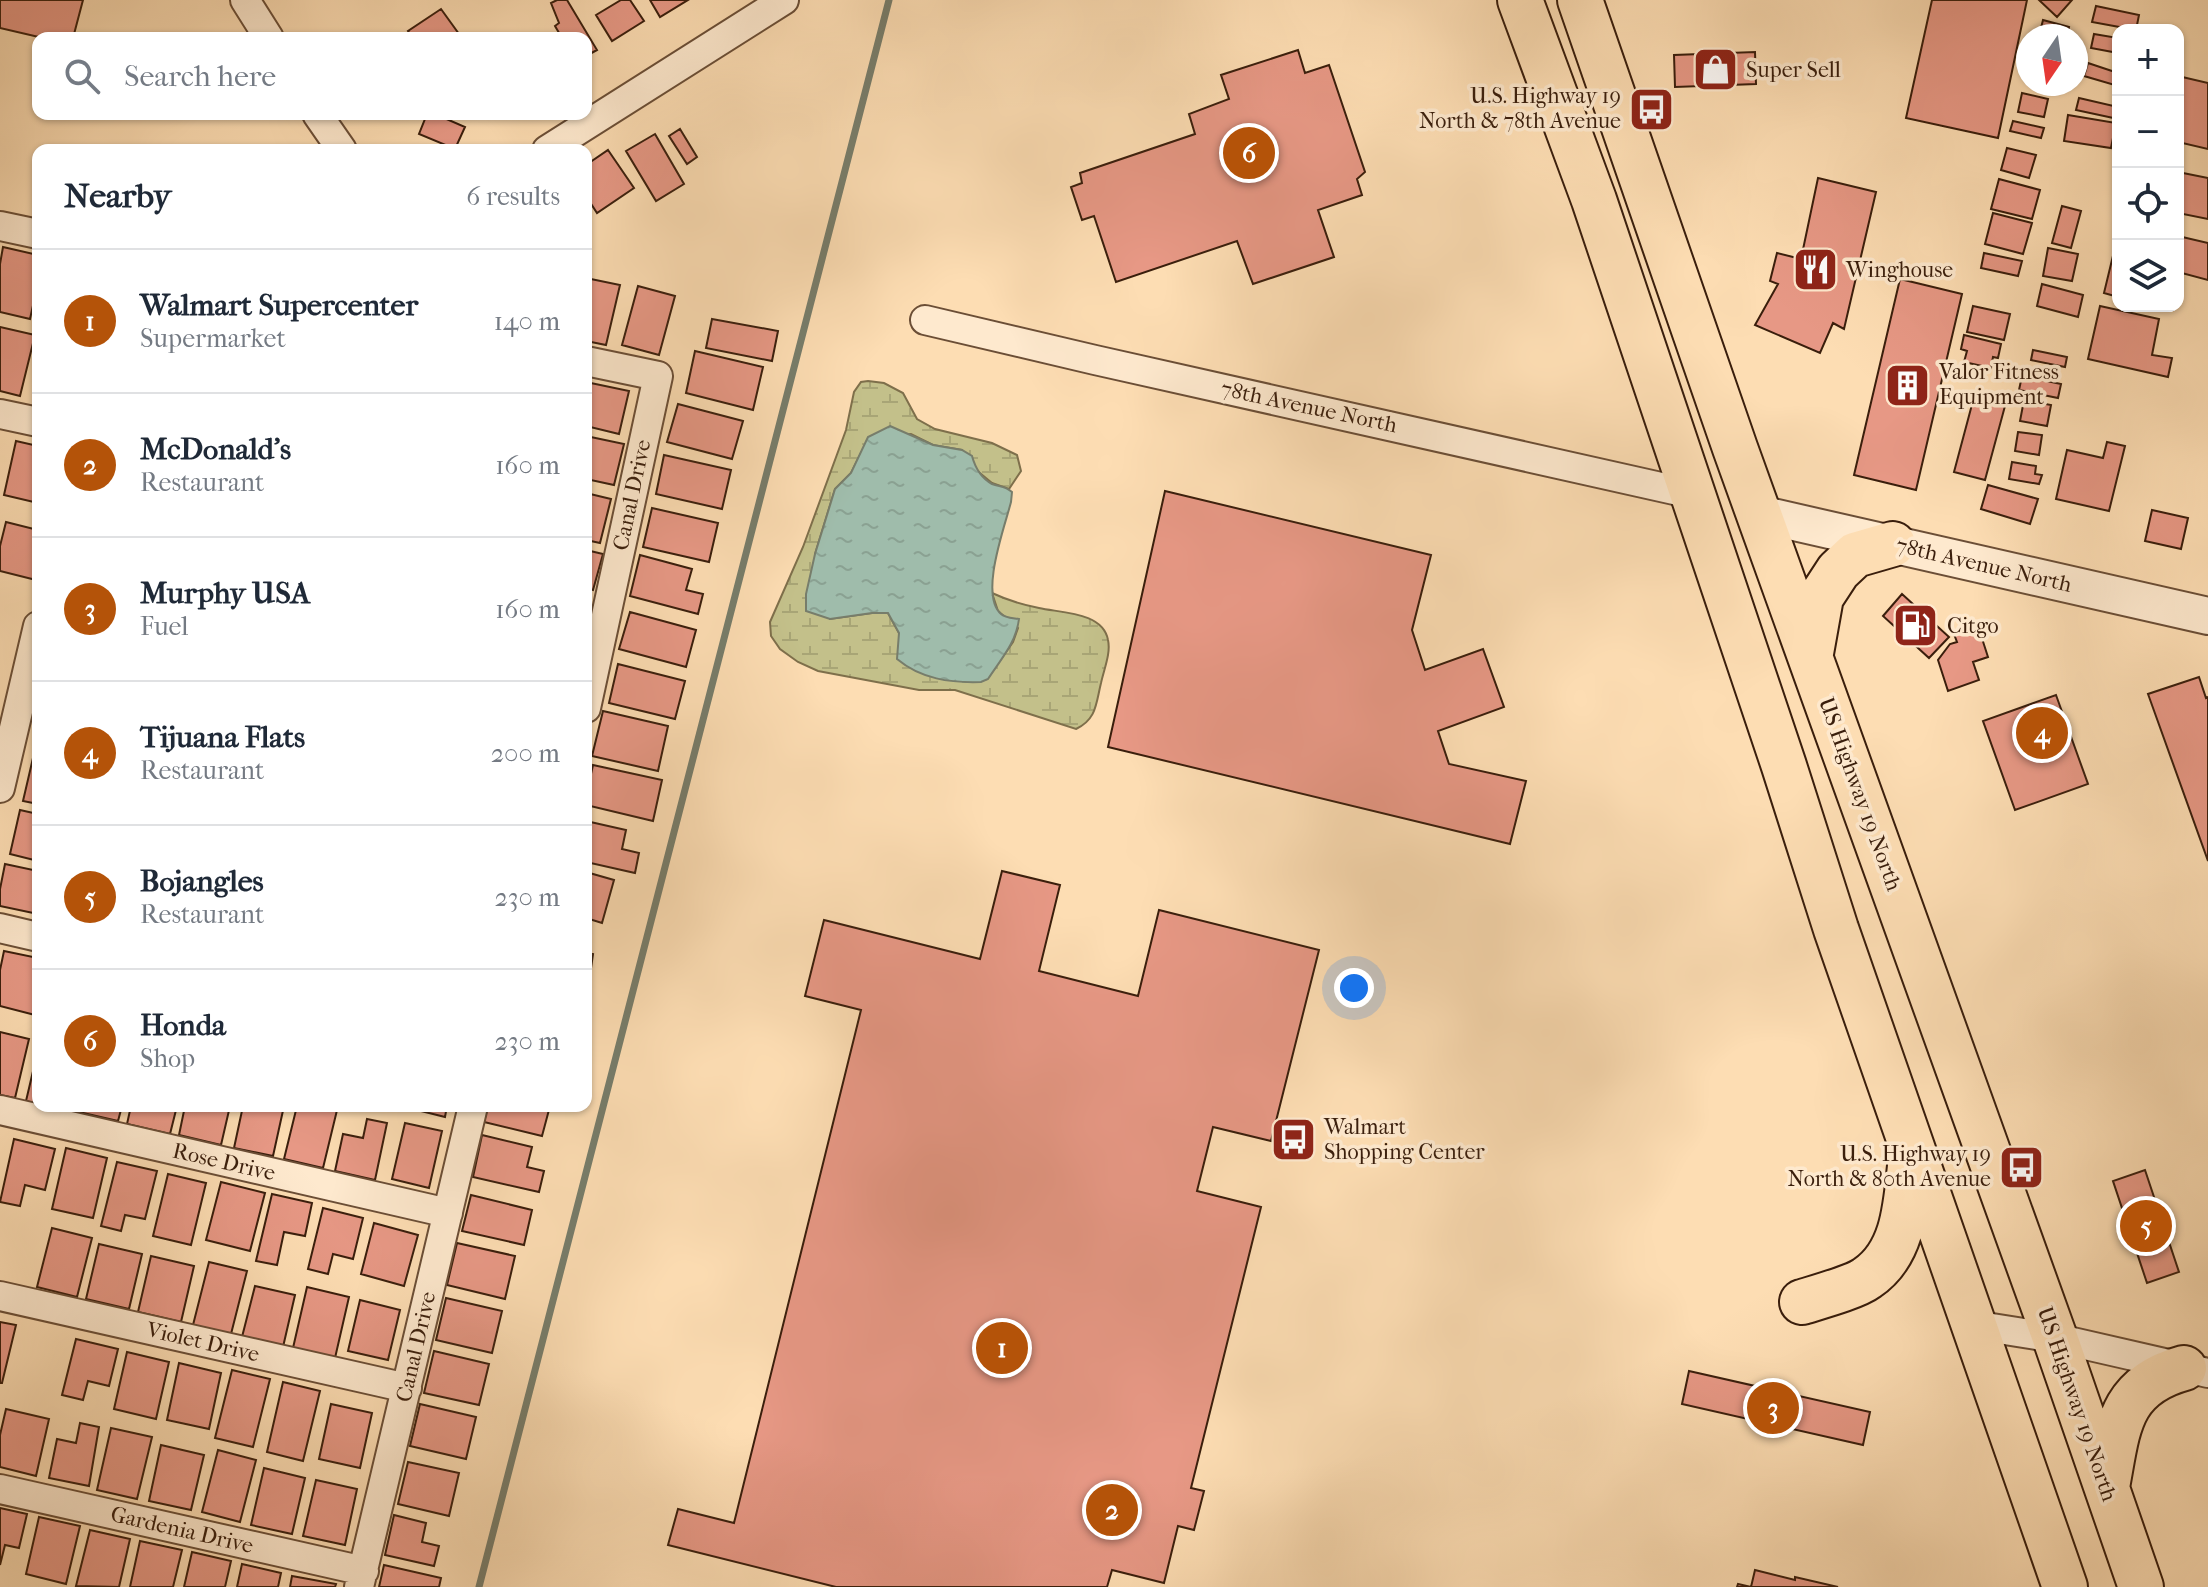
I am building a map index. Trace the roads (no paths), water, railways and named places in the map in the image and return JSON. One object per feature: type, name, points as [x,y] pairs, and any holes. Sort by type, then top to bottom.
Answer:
[{"type":"highway","points":[[1520,0],[1594,200],[1836,929],[2065,1587]]},
{"type":"highway","name":"US Highway 19 North","points":[[1580,0],[1759,514],[2055,1338],[2141,1587]]},
{"type":"highway","points":[[1594,200],[1622,229],[1716,482],[1759,514]]},
{"type":"highway","points":[[1692,494],[1727,525],[1795,613]]},
{"type":"highway","points":[[1810,655],[1821,597],[1838,571],[1855,555],[1893,544]]},
{"type":"highway","points":[[1802,1302],[1867,1279],[1891,1255],[1903,1219],[1913,1147]]},
{"type":"highway","points":[[2107,1489],[2118,1426],[2129,1403],[2161,1374],[2196,1371]]},
{"type":"street","points":[[245,0],[265,32]]},
{"type":"street","points":[[556,144],[784,0]]},
{"type":"street","points":[[321,120],[338,144]]},
{"type":"street","points":[[0,226],[32,233]]},
{"type":"street","name":"78th Avenue North","points":[[925,320],[1692,494]]},
{"type":"street","name":"Canal Drive","points":[[592,362],[658,376],[592,680]]},
{"type":"street","points":[[0,414],[32,421]]},
{"type":"street","name":"78th Avenue North","points":[[1759,514],[2208,616]]},
{"type":"street","points":[[0,788],[32,652]]},
{"type":"street","points":[[0,928],[32,936]]},
{"type":"street","name":"Rose Drive","points":[[0,1110],[448,1213]]},
{"type":"street","name":"Canal Drive","points":[[362,1579],[472,1112]]},
{"type":"street","name":"Violet Drive","points":[[0,1296],[407,1388]]},
{"type":"street","points":[[1973,1325],[2055,1338],[2196,1371]]},
{"type":"street","name":"Gardenia Drive","points":[[0,1489],[362,1579]]},
{"type":"water","points":[[890,426],[933,445],[962,450],[972,456],[985,479],[1012,492],[999,543],[992,592],[1001,614],[1019,619],[1015,636],[1007,650],[988,679],[981,682],[936,678],[906,666],[897,659],[899,633],[888,613],[830,619],[806,611],[806,594],[815,554],[835,489],[851,473],[868,437]]},
{"type":"waterway","points":[[479,1587],[889,0]]},
{"type":"place","name":"Super Sell","points":[[1715,70]]},
{"type":"place","name":"U.S. Highway 19 North & 78th Avenue","points":[[1652,109]]},
{"type":"place","name":"Honda","points":[[1249,153]]},
{"type":"place","name":"Winghouse","points":[[1815,270]]},
{"type":"place","name":"Valor Fitness Equipment","points":[[1908,385]]},
{"type":"place","name":"Citgo","points":[[1916,626]]},
{"type":"place","name":"Tijuana Flats","points":[[2042,733]]},
{"type":"place","name":"Walmart Shopping Center","points":[[1293,1140]]},
{"type":"place","name":"U.S. Highway 19 North & 80th Avenue","points":[[2022,1167]]},
{"type":"place","name":"Bojangles","points":[[2146,1226]]},
{"type":"place","name":"Walmart Supercenter","points":[[1002,1348]]},
{"type":"place","name":"Murphy USA","points":[[1773,1408]]},
{"type":"place","name":"McDonald's","points":[[1112,1510]]}]
